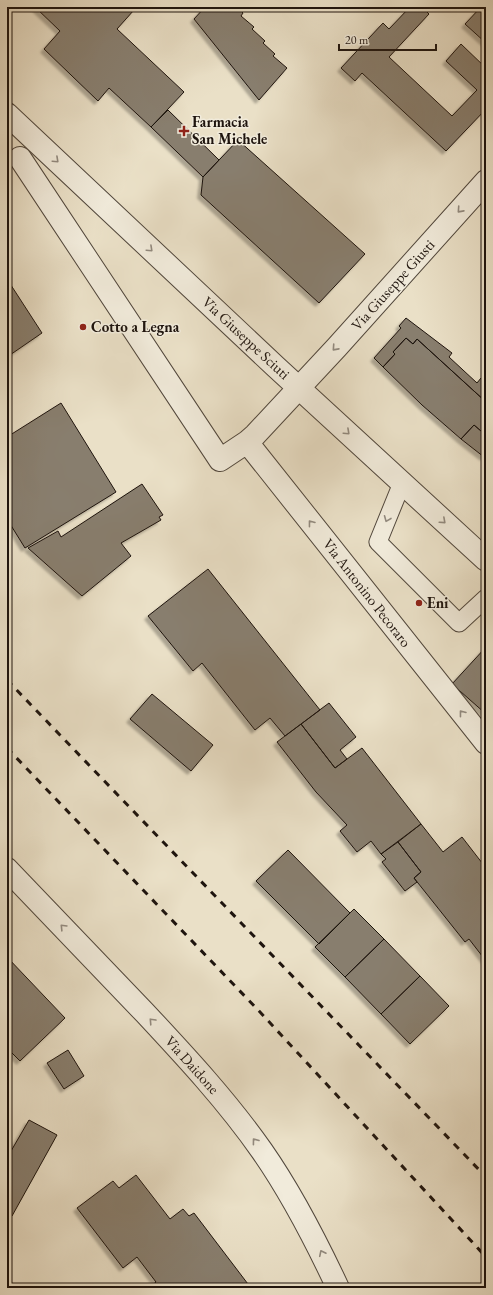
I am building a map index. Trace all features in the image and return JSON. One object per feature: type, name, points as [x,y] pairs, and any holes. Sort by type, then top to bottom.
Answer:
[{"type":"street","name":"Via Giuseppe Sciuti","points":[[7,114],[299,388],[486,560]]},
{"type":"street","points":[[13,163],[38,142]]},
{"type":"street","name":"Via Giuseppe Giusti","points":[[13,163],[220,460],[247,442],[299,388],[486,181]]},
{"type":"street","name":"Via Antonino Pecoraro","points":[[247,442],[486,743]]},
{"type":"street","name":"Via Daidone","points":[[7,869],[178,1048],[230,1108],[263,1152],[292,1198],[320,1249],[338,1288]]},
{"type":"lane","points":[[402,483],[378,542],[459,623],[486,598]]},
{"type":"building","points":[[35,7],[130,7],[134,10],[117,29],[184,92],[151,127],[109,88],[98,101],[44,49],[60,31]]},
{"type":"building","points":[[205,7],[237,7],[243,13],[241,16],[254,27],[252,29],[265,41],[263,43],[275,54],[273,56],[287,68],[259,100],[194,19]]},
{"type":"building","points":[[410,7],[422,7],[429,14],[389,57],[452,116],[477,90],[446,61],[461,44],[486,68],[486,109],[446,151],[362,73],[355,81],[341,68],[383,23],[389,29]]},
{"type":"building","points":[[481,7],[486,7],[486,43],[465,24]]},
{"type":"building","points":[[168,110],[219,160],[203,177],[151,127]]},
{"type":"building","points":[[238,140],[365,254],[319,303],[201,195],[203,177]]},
{"type":"building","points":[[7,279],[42,333],[7,357]]},
{"type":"building","points":[[406,318],[452,353],[449,357],[477,383],[481,378],[486,383],[486,402],[417,339],[413,344],[406,338],[393,352],[395,354],[383,367],[374,358],[401,328],[399,326]]},
{"type":"building","points":[[406,338],[413,344],[417,339],[486,402],[486,426],[481,431],[474,425],[461,439],[422,405],[383,367],[395,354],[393,352]]},
{"type":"building","points":[[61,403],[116,492],[25,548],[7,519],[7,437]]},
{"type":"building","points":[[474,425],[481,431],[486,426],[486,455],[484,457],[461,439]]},
{"type":"building","points":[[142,484],[163,515],[159,517],[161,520],[121,543],[131,556],[82,596],[28,548],[58,531],[61,537]]},
{"type":"building","points":[[208,569],[320,710],[285,736],[270,718],[255,730],[202,663],[193,671],[148,616]]},
{"type":"building","points":[[486,647],[486,714],[452,684]]},
{"type":"building","points":[[152,694],[213,745],[191,771],[130,719]]},
{"type":"building","points":[[329,703],[356,737],[340,750],[347,759],[335,768],[301,724]]},
{"type":"building","points":[[301,724],[335,768],[362,748],[421,824],[381,854],[371,841],[357,852],[340,831],[347,825],[316,792],[277,742]]},
{"type":"building","points":[[421,824],[443,852],[462,837],[486,868],[486,961],[469,939],[465,942],[414,878],[421,872],[398,842]]},
{"type":"building","points":[[398,842],[421,872],[414,878],[417,882],[405,891],[382,862],[386,859],[381,854]]},
{"type":"building","points":[[288,850],[350,913],[319,944],[256,881]]},
{"type":"building","points":[[354,909],[384,939],[345,977],[315,947]]},
{"type":"building","points":[[384,939],[420,976],[381,1014],[345,977]]},
{"type":"building","points":[[7,957],[65,1018],[20,1061],[7,1048]]},
{"type":"building","points":[[420,976],[449,1006],[410,1044],[381,1014]]},
{"type":"building","points":[[68,1050],[84,1076],[64,1089],[47,1063]]},
{"type":"building","points":[[29,1120],[57,1135],[12,1216],[7,1210],[7,1158]]},
{"type":"building","points":[[136,1175],[170,1219],[183,1209],[189,1216],[194,1213],[251,1288],[153,1288],[151,1286],[156,1282],[137,1257],[123,1268],[77,1208],[113,1181],[119,1188]]},
{"type":"railway","points":[[7,680],[486,1177]]},
{"type":"railway","points":[[7,748],[260,1012],[486,1257]]},
{"type":"place","name":"Farmacia San Michele","points":[[184,131]]},
{"type":"place","name":"Cotto a Legna","points":[[83,327]]},
{"type":"place","name":"Eni","points":[[419,603]]}]
